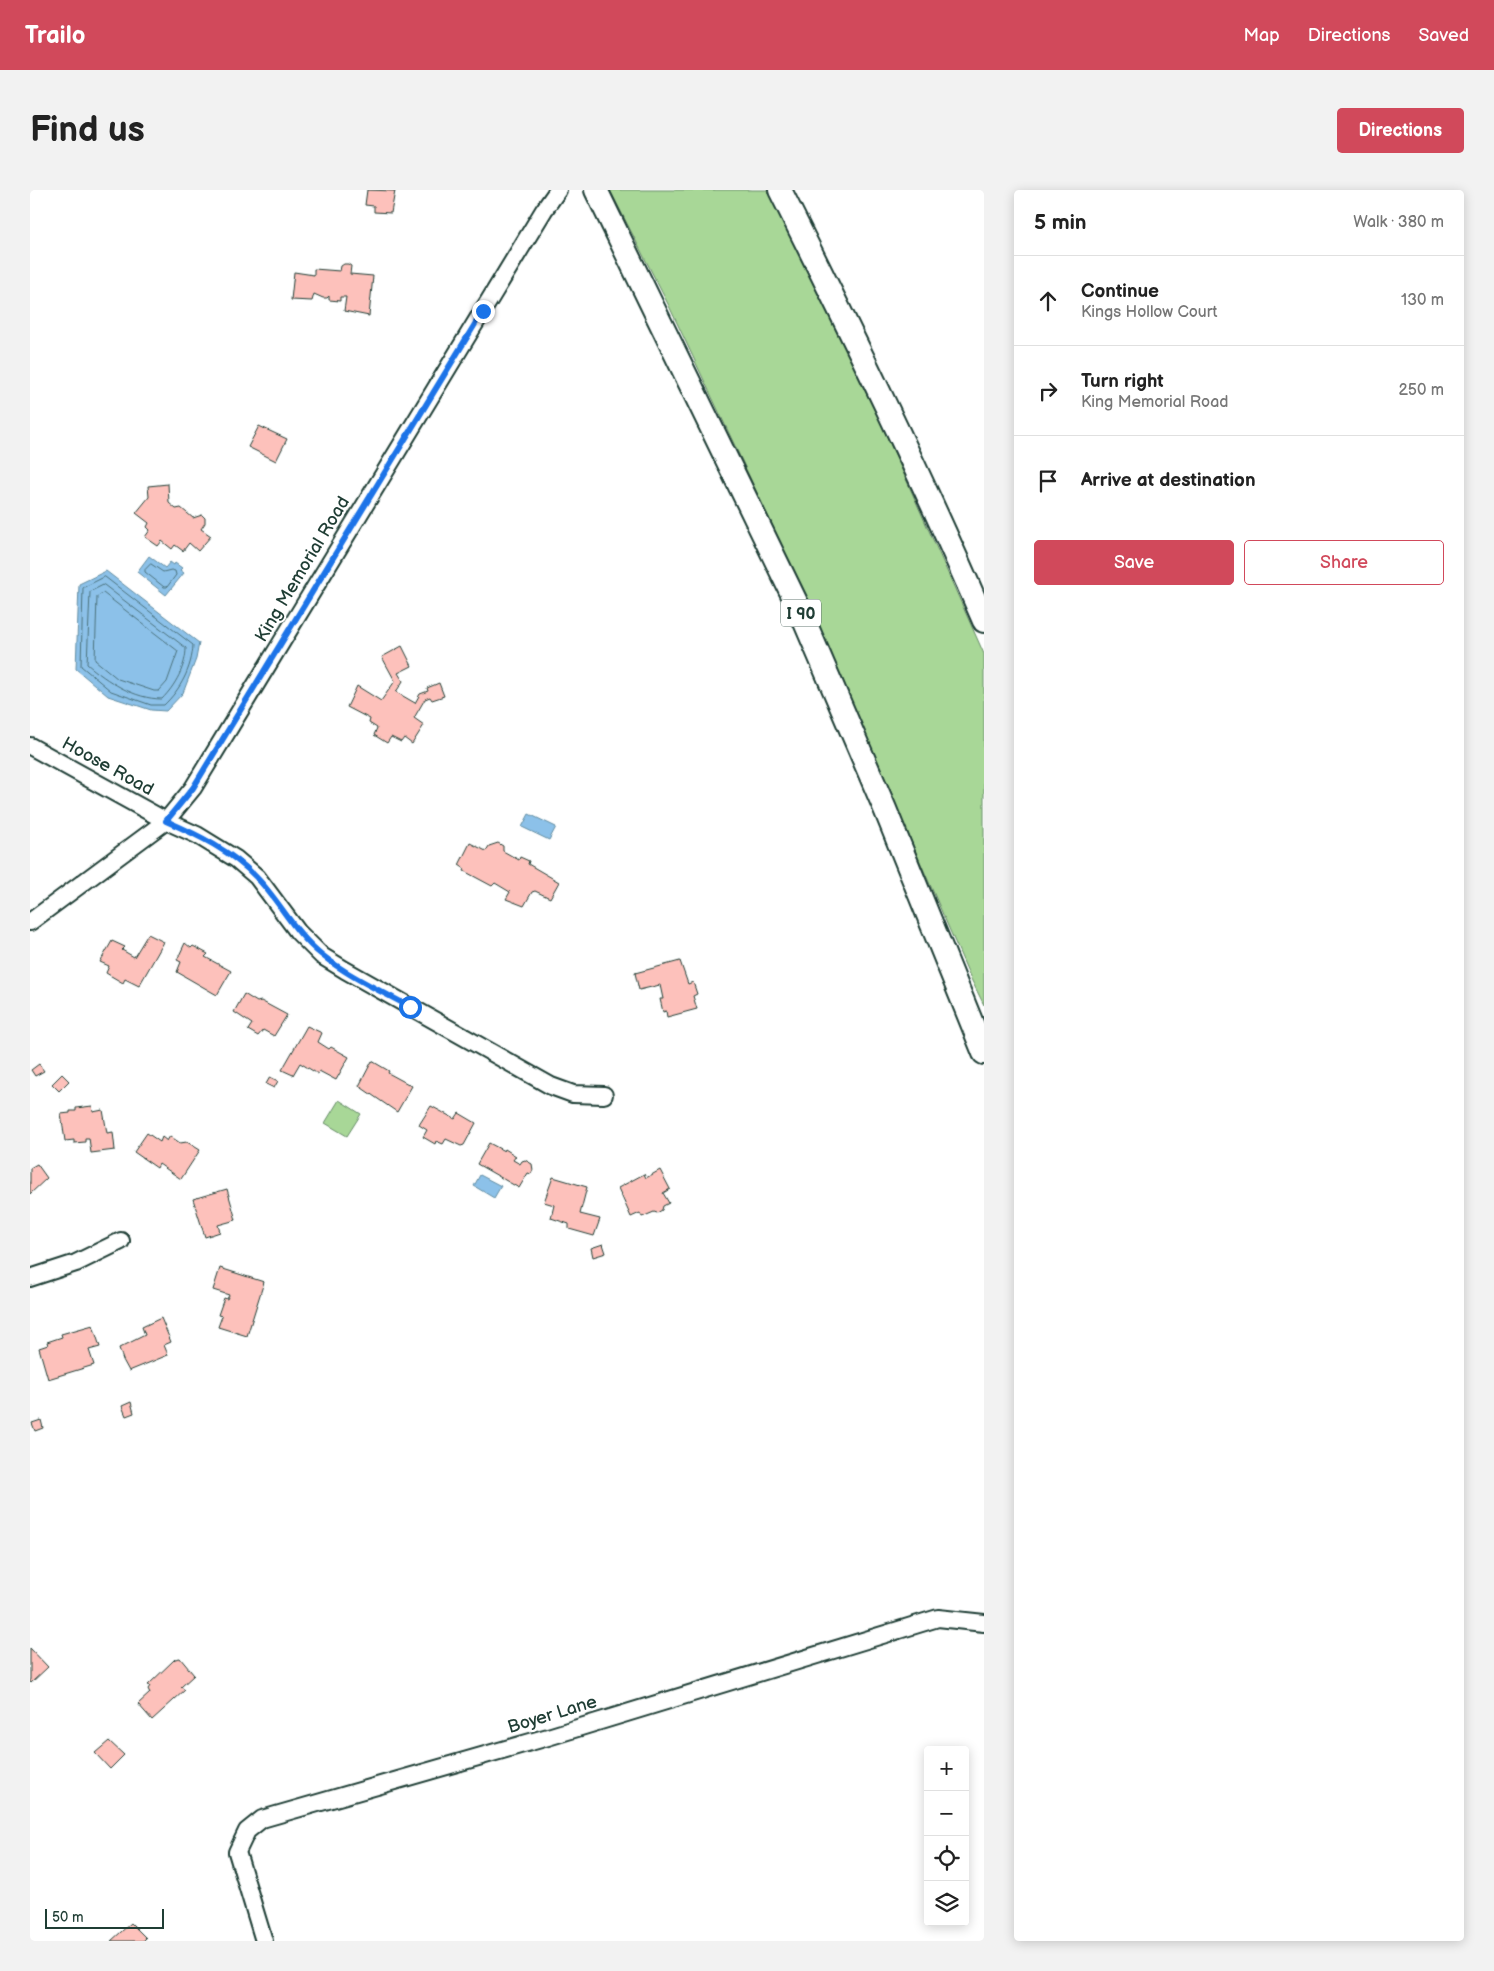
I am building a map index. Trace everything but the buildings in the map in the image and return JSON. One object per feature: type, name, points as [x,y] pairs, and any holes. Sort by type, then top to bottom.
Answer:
[{"type":"highway","name":"I 90","points":[[596,190],[798,606],[983,1048]]},
{"type":"highway","points":[[780,190],[864,356],[948,537],[984,621]]},
{"type":"street","name":"King Memorial Road","points":[[30,922],[166,821],[193,788],[544,210],[558,190]]},
{"type":"street","name":"Hoose Road","points":[[30,746],[166,821],[197,835],[236,859],[257,877],[298,932],[322,956],[345,970],[552,1086],[573,1094],[604,1095]]},
{"type":"street","points":[[30,1278],[76,1263],[121,1241]]},
{"type":"street","name":"Boyer Lane","points":[[264,1941],[237,1852],[247,1832],[262,1819],[548,1737],[938,1618],[984,1623]]},
{"type":"green space","points":[[610,190],[770,190],[872,403],[984,654],[984,1005],[794,571],[669,306]]},
{"type":"green space","points":[[339,1100],[361,1114],[347,1136],[325,1123]]},
{"type":"water","points":[[149,556],[165,568],[170,562],[182,568],[180,570],[184,573],[166,595],[137,572]]},
{"type":"water","points":[[106,571],[199,643],[196,659],[183,693],[166,711],[151,710],[108,696],[76,669],[79,584]]},
{"type":"water","points":[[529,814],[556,827],[549,840],[522,827]]},
{"type":"water","points":[[480,1175],[501,1186],[494,1198],[474,1186]]},
{"type":"route","points":[[410,1007],[322,956],[298,932],[257,877],[236,859],[197,835],[166,821],[193,788],[483,311]]}]
